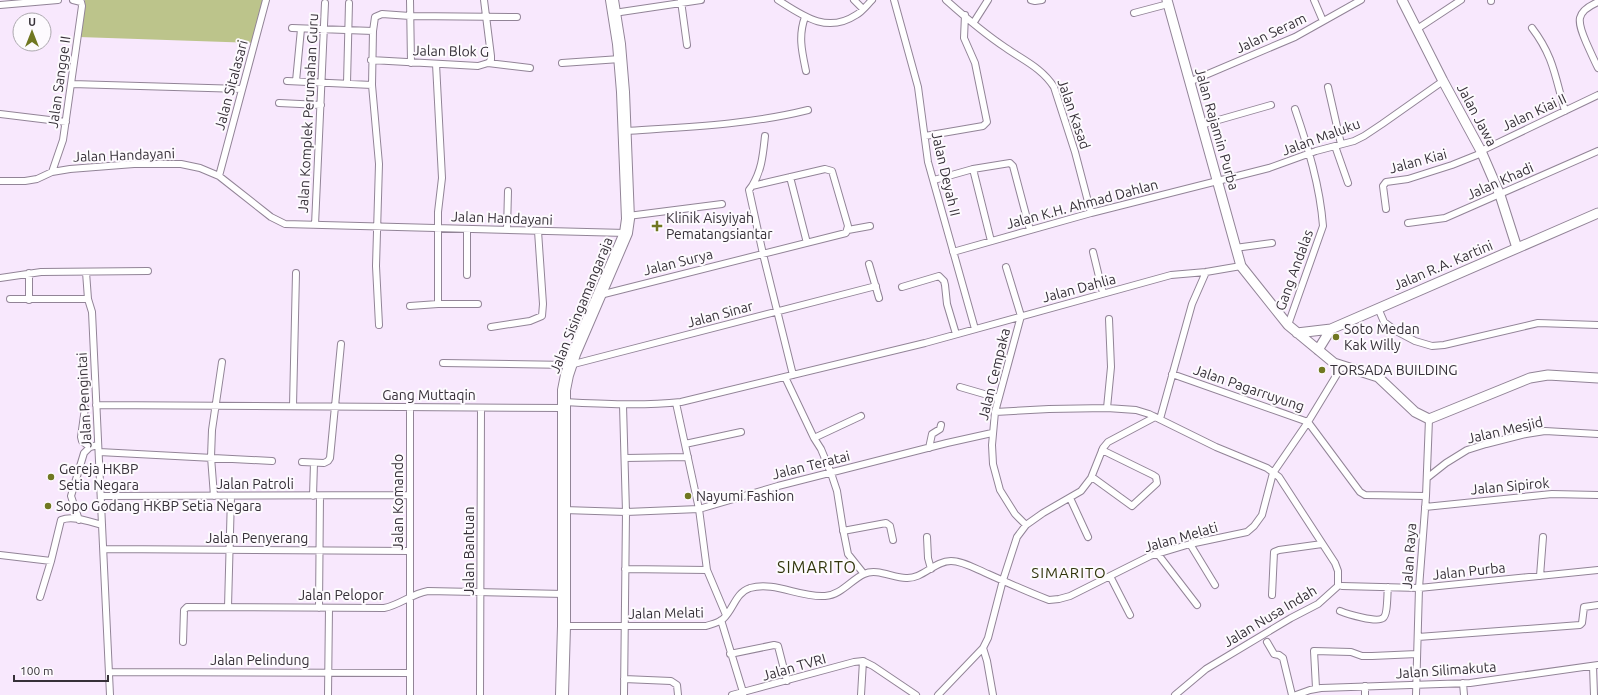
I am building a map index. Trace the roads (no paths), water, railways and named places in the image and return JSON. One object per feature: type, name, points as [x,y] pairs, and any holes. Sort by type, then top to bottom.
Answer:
[{"type":"highway","name":"Jalan Sisingamangaraja","points":[[562,695],[564,626],[564,390],[570,365],[626,233],[628,216],[625,131],[620,59],[612,0]]},
{"type":"street","points":[[0,5],[58,0]]},
{"type":"street","name":"Jalan Sangge II","points":[[52,172],[63,140],[82,6],[80,2],[73,0]]},
{"type":"street","name":"Jalan Sitalasari","points":[[219,176],[266,0]]},
{"type":"street","points":[[410,0],[411,63]]},
{"type":"street","points":[[484,0],[491,56],[491,60],[488,63]]},
{"type":"street","points":[[614,13],[701,0]]},
{"type":"street","points":[[778,0],[786,2],[805,17],[821,22],[843,22],[858,15],[872,0]]},
{"type":"street","points":[[854,0],[863,9]]},
{"type":"street","name":"Jalan Deyah II","points":[[894,0],[917,80],[928,162],[974,329]]},
{"type":"street","name":"Jalan Kasad","points":[[946,0],[1006,48],[1039,69],[1048,77],[1054,86],[1092,213]]},
{"type":"street","points":[[974,22],[988,0]]},
{"type":"street","points":[[1031,0],[1042,0]]},
{"type":"street","points":[[1314,0],[1323,21]]},
{"type":"street","name":"Jalan Seram","points":[[1189,82],[1295,37],[1361,0]]},
{"type":"street","name":"Jalan Jawa","points":[[1402,0],[1443,81],[1482,152],[1500,195],[1517,248]]},
{"type":"street","points":[[1417,30],[1461,0]]},
{"type":"street","points":[[681,2],[687,45]]},
{"type":"street","points":[[1134,13],[1167,2]]},
{"type":"street","name":"Jalan Rajamin Purba","points":[[1167,2],[1218,180],[1240,266]]},
{"type":"street","points":[[1598,2],[1587,7],[1581,15],[1579,21],[1580,28],[1598,68]]},
{"type":"street","name":"Jalan Komplek Perumahan Guru","points":[[315,225],[325,3]]},
{"type":"street","points":[[347,83],[349,3]]},
{"type":"street","points":[[379,325],[376,266],[379,164],[372,85],[371,60],[373,21],[375,17],[382,14],[410,16],[517,17]]},
{"type":"street","points":[[924,136],[983,126],[988,122],[975,63],[964,38],[965,15]]},
{"type":"street","points":[[805,17],[802,24],[800,42],[806,71]]},
{"type":"street","points":[[292,28],[373,31]]},
{"type":"street","points":[[1532,28],[1540,38],[1553,64],[1565,111]]},
{"type":"street","points":[[296,81],[301,29]]},
{"type":"street","points":[[562,63],[620,59]]},
{"type":"street","name":"Jalan Blok G","points":[[371,60],[478,66],[488,63],[530,68]]},
{"type":"street","points":[[436,64],[442,178],[438,212],[438,304]]},
{"type":"street","points":[[286,80],[372,85]]},
{"type":"street","name":"Jalan Maluku","points":[[1218,180],[1269,168],[1364,136],[1443,81]]},
{"type":"street","points":[[72,84],[242,89]]},
{"type":"street","points":[[1328,87],[1338,145],[1348,183]]},
{"type":"street","name":"Jalan Kiai II","points":[[1482,152],[1598,95]]},
{"type":"street","points":[[279,103],[321,105]]},
{"type":"street","points":[[1201,125],[1271,105]]},
{"type":"street","name":"Gang Andalas","points":[[1288,325],[1323,226],[1322,212],[1310,153],[1295,109]]},
{"type":"street","points":[[625,131],[739,123],[790,115],[808,110]]},
{"type":"street","points":[[0,114],[66,122]]},
{"type":"street","points":[[765,136],[762,164],[758,176],[749,190],[793,375]]},
{"type":"street","name":"Jalan Khadi","points":[[1408,223],[1445,218],[1598,151]]},
{"type":"street","name":"Jalan Kiai","points":[[1386,209],[1383,186],[1386,182],[1408,179],[1452,165],[1482,152]]},
{"type":"street","points":[[934,180],[973,169],[1007,163],[1012,164],[1030,230]]},
{"type":"street","name":"Jalan Handayani","points":[[0,181],[25,181],[37,179],[52,172],[134,164],[181,164],[200,168],[219,176],[271,217],[285,224],[626,233]]},
{"type":"street","points":[[752,186],[825,169],[832,171],[848,230]]},
{"type":"street","points":[[973,169],[991,241]]},
{"type":"street","points":[[790,177],[807,243]]},
{"type":"street","name":"Jalan K.H. Ahmad Dahlan","points":[[953,252],[1218,180]]},
{"type":"street","points":[[507,230],[508,191]]},
{"type":"street","points":[[628,216],[722,204]]},
{"type":"street","name":"Jalan R.A. Kartini","points":[[1297,333],[1331,328],[1598,213]]},
{"type":"street","name":"Jalan Surya","points":[[600,295],[846,233],[848,230],[870,226]]},
{"type":"street","points":[[467,229],[467,275]]},
{"type":"street","points":[[491,327],[530,321],[542,316],[544,304],[538,231]]},
{"type":"street","points":[[1235,248],[1272,243]]},
{"type":"street","points":[[1093,252],[1103,293]]},
{"type":"street","points":[[869,264],[879,298]]},
{"type":"street","points":[[1240,266],[1288,325],[1334,363],[1378,377],[1415,412],[1429,419],[1534,378],[1548,375],[1598,378]]},
{"type":"street","name":"Jalan Dahlia","points":[[785,377],[925,343],[1103,293],[1170,276],[1240,266]]},
{"type":"street","points":[[1006,267],[1021,316]]},
{"type":"street","points":[[0,278],[41,272],[148,271]]},
{"type":"street","name":"Jalan Pengintai","points":[[86,272],[88,299],[92,312],[110,695]]},
{"type":"street","points":[[938,695],[983,648],[988,638],[1003,580],[1017,536],[1026,525],[1055,505],[1081,491],[1092,477],[1102,450],[1108,442],[1157,418],[1172,374],[1192,304],[1206,272]]},
{"type":"street","points":[[29,273],[29,300]]},
{"type":"street","points":[[293,406],[296,273]]},
{"type":"street","points":[[902,287],[938,276],[944,281],[947,304],[956,334]]},
{"type":"street","name":"Jalan Sinar","points":[[443,363],[570,365],[876,286]]},
{"type":"street","points":[[10,299],[88,299]]},
{"type":"street","points":[[410,306],[478,304]]},
{"type":"street","points":[[1378,308],[1384,322],[1396,331],[1415,341],[1432,346],[1444,345],[1538,323],[1598,325]]},
{"type":"street","name":"Jalan Cempaka","points":[[1021,316],[998,398],[992,434],[993,464],[1000,490],[1016,514],[1026,525]]},
{"type":"street","points":[[1107,408],[1111,367],[1109,319]]},
{"type":"street","points":[[1318,350],[1331,328]]},
{"type":"street","points":[[302,462],[324,463],[330,458],[341,344]]},
{"type":"street","points":[[214,496],[211,458],[212,430],[222,362]]},
{"type":"street","name":"Jalan Melati","points":[[564,626],[706,626],[721,620],[738,596],[743,591],[752,588],[767,586],[801,594],[827,596],[848,585],[864,574],[884,574],[906,578],[916,577],[938,564],[949,561],[957,562],[1049,600],[1070,596],[1157,553],[1190,544],[1247,532],[1254,526],[1262,515],[1273,473],[1308,422],[1342,366]]},
{"type":"street","name":"Jalan Pagarruyung","points":[[1172,374],[1308,422],[1360,492],[1365,495],[1426,496]]},
{"type":"street","points":[[785,377],[814,438],[821,449],[831,473],[837,491],[848,554],[864,574]]},
{"type":"street","name":"Gang Muttaqin","points":[[96,405],[481,408],[564,405],[656,405],[676,403],[785,377]]},
{"type":"street","points":[[960,387],[998,398]]},
{"type":"street","points":[[676,403],[699,509],[707,570],[726,615]]},
{"type":"street","points":[[624,405],[626,512],[624,695]]},
{"type":"street","name":"Jalan Komando","points":[[410,407],[410,596]]},
{"type":"street","points":[[85,408],[81,437],[82,441],[90,447]]},
{"type":"street","name":"Jalan Bantuan","points":[[480,695],[481,408]]},
{"type":"street","points":[[995,412],[1107,408],[1136,410],[1157,418]]},
{"type":"street","points":[[814,438],[861,416]]},
{"type":"street","name":"Jalan Nusa Indah","points":[[1157,418],[1267,468],[1279,477],[1335,562],[1338,571],[1338,586],[1318,604],[1291,618],[1206,669],[1175,695]]},
{"type":"street","name":"Jalan Raya","points":[[1416,695],[1419,588],[1426,496],[1429,419]]},
{"type":"street","points":[[929,448],[933,432],[940,429],[941,425]]},
{"type":"street","points":[[685,444],[741,432]]},
{"type":"street","name":"Jalan Mesjid","points":[[1426,478],[1467,450],[1486,444],[1526,434],[1545,432],[1598,434]]},
{"type":"street","name":"Jalan Teratai","points":[[564,510],[626,512],[699,509],[778,486],[929,448],[992,434]]},
{"type":"street","points":[[79,520],[71,496],[84,453],[90,447],[98,445]]},
{"type":"street","points":[[1092,477],[1132,506],[1157,483],[1154,476],[1102,450]]},
{"type":"street","points":[[99,452],[272,461]]},
{"type":"street","points":[[625,458],[688,457]]},
{"type":"street","points":[[313,496],[314,463]]},
{"type":"street","name":"Jalan Sipirok","points":[[1425,507],[1552,494],[1598,495]]},
{"type":"street","name":"Jalan Patroli","points":[[101,496],[410,495]]},
{"type":"street","points":[[228,607],[231,496]]},
{"type":"street","points":[[319,608],[320,496]]},
{"type":"street","points":[[1070,498],[1088,537]]},
{"type":"street","points":[[40,597],[51,562],[61,520],[79,520],[102,524]]},
{"type":"street","points":[[843,531],[886,523],[890,526],[893,540]]},
{"type":"street","points":[[927,537],[928,558],[931,569]]},
{"type":"street","points":[[1540,576],[1543,537]]},
{"type":"street","points":[[1190,544],[1215,585]]},
{"type":"street","points":[[1272,595],[1274,552],[1322,544]]},
{"type":"street","name":"Jalan Penyerang","points":[[104,549],[410,551]]},
{"type":"street","points":[[1157,553],[1197,605]]},
{"type":"street","points":[[0,555],[51,562]]},
{"type":"street","points":[[625,569],[707,570]]},
{"type":"street","name":"Jalan Purba","points":[[1342,586],[1419,588],[1598,570]]},
{"type":"street","points":[[1110,576],[1130,615]]},
{"type":"street","points":[[1340,611],[1356,616],[1382,619],[1385,617],[1388,587]]},
{"type":"street","name":"Jalan Pelopor","points":[[183,642],[184,610],[187,607],[384,608],[392,607],[417,593],[428,591],[564,594]]},
{"type":"street","points":[[410,596],[410,695]]},
{"type":"street","points":[[1418,637],[1580,625],[1582,623],[1584,607],[1598,605]]},
{"type":"street","points":[[328,695],[329,608]]},
{"type":"street","points":[[721,620],[743,694]]},
{"type":"street","points":[[1267,642],[1274,654],[1283,658],[1292,695]]},
{"type":"street","points":[[730,654],[774,645],[778,646],[788,681]]},
{"type":"street","points":[[983,648],[993,695]]},
{"type":"street","points":[[1316,688],[1314,651],[1351,652],[1362,656],[1417,654]]},
{"type":"street","points":[[861,695],[863,661],[916,695]]},
{"type":"street","name":"Jalan TVRI","points":[[732,695],[743,694],[854,662],[863,661]]},
{"type":"street","points":[[1594,695],[1595,666]]},
{"type":"street","name":"Jalan Silimakuta","points":[[1296,695],[1316,688],[1463,683],[1595,666]]},
{"type":"street","name":"Jalan Pelindung","points":[[110,672],[410,673]]},
{"type":"street","points":[[624,679],[671,681],[677,685],[678,695]]},
{"type":"street","points":[[1463,683],[1464,695]]},
{"type":"street","points":[[1365,686],[1365,695]]},
{"type":"place","name":"Klinik Aisyiyah Pematangsiantar","points":[[657,226]]},
{"type":"place","name":"Soto Medan Kak Willy","points":[[1336,337]]},
{"type":"place","name":"TORSADA BUILDING","points":[[1322,370]]},
{"type":"place","name":"Gereja HKBP Setia Negara","points":[[51,477]]},
{"type":"place","name":"Nayumi Fashion","points":[[688,496]]},
{"type":"place","name":"Sopo Godang HKBP Setia Negara","points":[[48,506]]},
{"type":"district","name":"SIMARITO","points":[[817,567]]},
{"type":"district","name":"SIMARITO","points":[[1069,572]]}]
